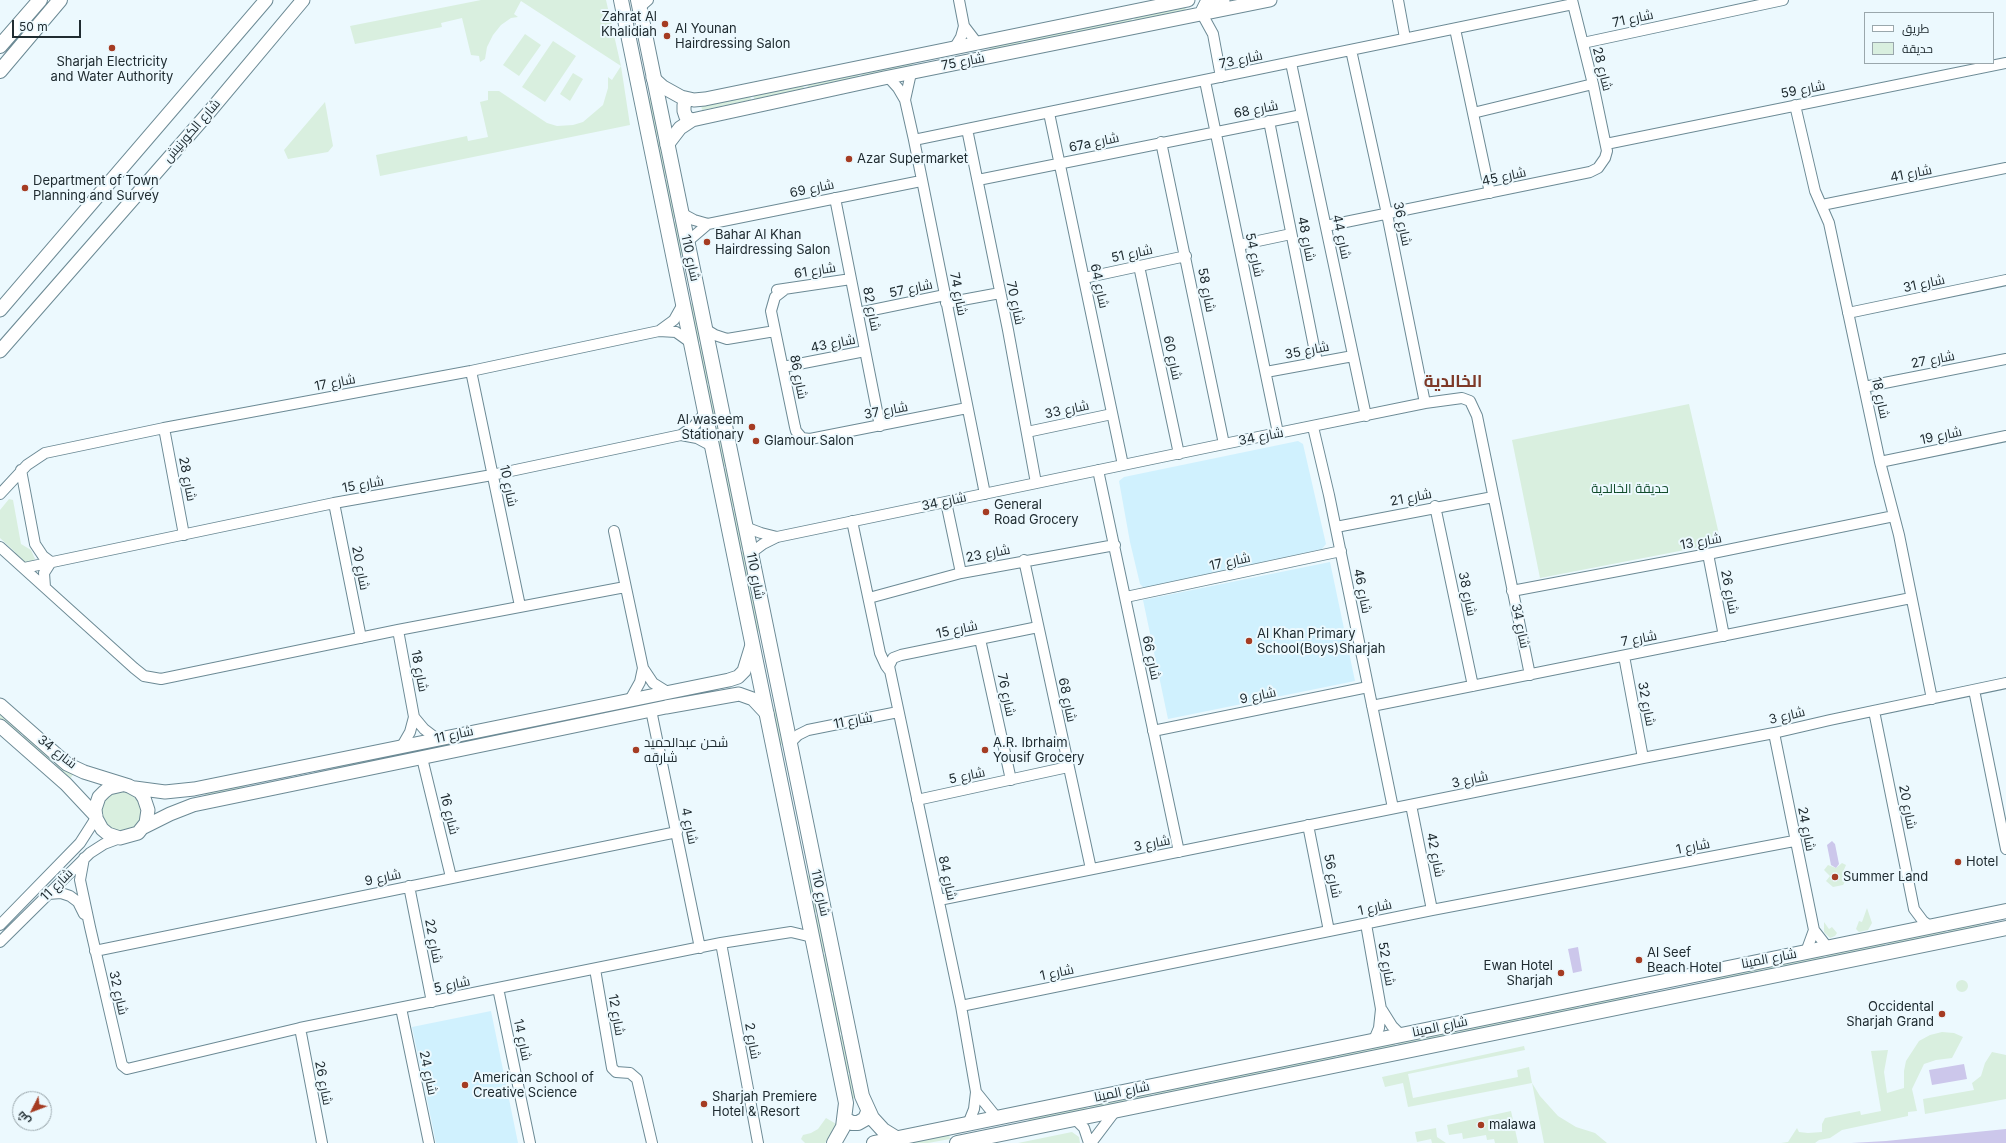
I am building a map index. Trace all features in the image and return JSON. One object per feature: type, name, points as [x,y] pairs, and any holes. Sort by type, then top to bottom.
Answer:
[{"type":"main road","points":[[0,46],[40,0]]},
{"type":"main road","points":[[0,71],[60,0]]},
{"type":"main road","name":"شارع 110","points":[[621,0],[846,1103],[845,1118],[840,1134],[834,1143]]},
{"type":"main road","name":"شارع 110","points":[[642,2],[653,78],[860,1089],[868,1112],[877,1124],[896,1138]]},
{"type":"main road","points":[[627,28],[633,27],[636,30],[642,54],[650,63]]},
{"type":"main road","points":[[752,645],[756,642],[761,642],[766,660],[773,665]]},
{"type":"main road","points":[[779,774],[785,780],[788,787],[796,823],[801,827],[806,827]]},
{"type":"main road","name":"شارع المينا","points":[[874,1143],[2006,911]]},
{"type":"main road","name":"شارع المينا","points":[[957,1143],[2006,928]]},
{"type":"main road","points":[[1649,1001],[1650,995],[1654,991],[1673,986],[1683,977]]},
{"type":"main road","points":[[845,1118],[850,1122],[858,1123],[865,1119],[868,1112]]},
{"type":"main road","points":[[974,1140],[984,1130],[1014,1122],[1016,1118],[1015,1114]]},
{"type":"street","points":[[0,310],[266,0]]},
{"type":"street","name":"شارع الكورنيش","points":[[0,351],[210,111],[303,0]]},
{"type":"street","points":[[955,48],[961,37],[964,26],[959,0]]},
{"type":"street","name":"شارع 75","points":[[653,78],[669,91],[688,100],[705,99],[1188,0]]},
{"type":"street","name":"شارع 75","points":[[667,145],[680,128],[692,120],[750,106],[1202,14],[1220,5],[1270,0]]},
{"type":"street","points":[[1398,0],[1405,38]]},
{"type":"street","name":"شارع 71","points":[[1583,43],[1783,0]]},
{"type":"street","name":"شارع 73","points":[[914,140],[1205,81],[1405,38],[1455,29],[1572,2]]},
{"type":"street","name":"شارع 28","points":[[1572,2],[1593,84],[1606,144]]},
{"type":"street","points":[[1213,34],[1220,5]]},
{"type":"street","points":[[1202,14],[1213,34],[1221,77]]},
{"type":"street","points":[[948,65],[953,58],[973,52],[977,48],[977,43],[964,26]]},
{"type":"street","points":[[1455,29],[1490,193]]},
{"type":"street","name":"شارع 36","points":[[1351,50],[1387,214],[1425,403]]},
{"type":"street","name":"شارع 44","points":[[1291,63],[1366,416]]},
{"type":"street","name":"شارع 59","points":[[1606,144],[2006,63]]},
{"type":"street","name":"شارع 74","points":[[905,100],[911,73]]},
{"type":"street","name":"شارع 74","points":[[889,78],[898,88],[905,100],[985,494]]},
{"type":"street","name":"شارع 54","points":[[1205,81],[1278,433]]},
{"type":"street","points":[[1473,113],[1593,84]]},
{"type":"street","points":[[688,100],[684,105],[684,111],[686,117],[692,120]]},
{"type":"street","name":"شارع 18","points":[[1795,105],[1813,184],[1829,223],[1880,462],[1894,516],[1932,699]]},
{"type":"street","name":"شارع 64","points":[[1049,113],[1123,465]]},
{"type":"street","name":"شارع 68","points":[[1215,131],[1302,115]]},
{"type":"street","name":"شارع 48","points":[[1269,121],[1317,362]]},
{"type":"street","name":"شارع 70","points":[[967,129],[1000,292],[1036,483]]},
{"type":"street","name":"67a شارع","points":[[978,180],[1215,131]]},
{"type":"street","name":"شارع 58","points":[[1161,142],[1224,444]]},
{"type":"street","name":"شارع 45","points":[[1326,226],[1590,172],[1598,168],[1606,158],[1606,144]]},
{"type":"street","name":"شارع 41","points":[[1822,205],[2006,168]]},
{"type":"street","name":"شارع 69","points":[[687,242],[708,224],[921,181]]},
{"type":"street","name":"شارع 82","points":[[835,198],[880,426]]},
{"type":"street","points":[[681,213],[694,220],[708,224]]},
{"type":"street","points":[[1239,245],[1292,234]]},
{"type":"street","name":"شارع 51","points":[[1084,278],[1186,256]]},
{"type":"street","name":"شارع 60","points":[[1139,266],[1178,454]]},
{"type":"street","name":"شارع 61","points":[[784,290],[851,278]]},
{"type":"street","name":"شارع 31","points":[[1848,313],[2006,280]]},
{"type":"street","name":"شارع 86","points":[[784,290],[775,297],[771,311],[796,431],[802,438],[810,439]]},
{"type":"street","name":"شارع 57","points":[[858,313],[1000,292]]},
{"type":"street","name":"شارع 17","points":[[659,331],[674,320],[683,304]]},
{"type":"street","points":[[705,329],[715,336],[727,339],[775,331]]},
{"type":"street","name":"شارع 17","points":[[21,470],[32,460],[45,453],[164,428],[471,371],[659,331],[676,332],[690,342]]},
{"type":"street","points":[[710,354],[727,339]]},
{"type":"street","name":"شارع 43","points":[[783,367],[865,350]]},
{"type":"street","name":"شارع 35","points":[[1266,372],[1353,356]]},
{"type":"street","name":"شارع 27","points":[[1864,387],[2006,359]]},
{"type":"street","name":"شارع 10","points":[[471,371],[520,606]]},
{"type":"street","name":"شارع 34","points":[[751,553],[763,544],[777,537],[1425,403],[1459,398],[1468,400],[1472,404],[1476,416],[1530,675]]},
{"type":"street","name":"شارع 37","points":[[810,439],[967,408]]},
{"type":"street","name":"شارع 15","points":[[681,435],[694,426],[705,412]]},
{"type":"street","name":"شارع 33","points":[[1027,432],[1112,414]]},
{"type":"street","name":"شارع 46","points":[[1313,427],[1336,527],[1393,808]]},
{"type":"street","name":"شارع 28","points":[[164,428],[184,535]]},
{"type":"street","name":"شارع 15","points":[[24,568],[334,504],[492,475],[681,435],[697,438],[712,446]]},
{"type":"street","name":"شارع 19","points":[[1880,462],[2006,436]]},
{"type":"street","points":[[0,494],[21,470]]},
{"type":"street","points":[[21,470],[35,544],[43,556],[51,562],[44,573],[45,587]]},
{"type":"street","name":"شارع 66","points":[[1098,470],[1126,597],[1178,852]]},
{"type":"street","name":"شارع 21","points":[[1336,527],[1435,506],[1493,497]]},
{"type":"street","points":[[946,502],[961,573]]},
{"type":"street","name":"شارع 20","points":[[334,504],[361,638]]},
{"type":"street","name":"شارع 38","points":[[1435,506],[1473,686]]},
{"type":"street","name":"شارع 13","points":[[1512,591],[1708,554],[1894,516]]},
{"type":"street","name":"شارع 84","points":[[852,521],[880,653],[889,670],[961,1006],[976,1092],[974,1109],[968,1124]]},
{"type":"street","name":"شارع 34","points":[[745,527],[760,533],[777,537]]},
{"type":"street","points":[[614,531],[643,668],[653,683],[669,693]]},
{"type":"street","name":"شارع 23","points":[[869,598],[961,573],[1024,560],[1115,545]]},
{"type":"street","points":[[0,547],[134,668],[144,676],[161,679],[398,630],[625,587]]},
{"type":"street","name":"شارع 17","points":[[1126,597],[1341,551]]},
{"type":"street","name":"شارع 26","points":[[1708,554],[1724,636]]},
{"type":"street","name":"شارع 68","points":[[1024,560],[1090,869]]},
{"type":"street","name":"شارع 7","points":[[1372,706],[1911,598]]},
{"type":"street","name":"شارع 15","points":[[889,670],[891,662],[897,656],[1038,627]]},
{"type":"street","name":"شارع 18","points":[[398,630],[414,717],[410,732],[402,746]]},
{"type":"street","name":"شارع 76","points":[[980,638],[1011,780]]},
{"type":"street","name":"شارع 11","points":[[135,788],[165,792],[184,790],[669,693],[738,677],[747,665],[752,645]]},
{"type":"street","name":"شارع 32","points":[[1624,656],[1643,758]]},
{"type":"street","points":[[630,700],[637,688],[643,668]]},
{"type":"street","name":"شارع 3","points":[[938,900],[1774,733],[2006,683]]},
{"type":"street","name":"شارع 9","points":[[1154,731],[1368,687]]},
{"type":"street","points":[[1974,690],[2006,849]]},
{"type":"street","name":"شارع 11","points":[[142,828],[185,807],[651,710],[740,694],[753,700],[766,714]]},
{"type":"street","name":"شارع 34","points":[[0,705],[68,764],[84,772],[122,785]]},
{"type":"street","points":[[539,734],[546,726],[575,718],[584,709]]},
{"type":"street","name":"شارع 4","points":[[651,710],[700,948]]},
{"type":"street","name":"شارع 20","points":[[1874,711],[1914,909],[1923,921],[1931,927]]},
{"type":"street","name":"شارع 11","points":[[790,743],[798,735],[808,730],[898,712]]},
{"type":"street","points":[[414,717],[424,730],[437,739]]},
{"type":"street","name":"شارع 11","points":[[785,723],[796,728],[808,730]]},
{"type":"street","name":"شارع 34","points":[[0,726],[66,784],[96,817]]},
{"type":"street","name":"شارع 24","points":[[1774,733],[1794,841],[1814,930],[1828,948]]},
{"type":"street","name":"شارع 16","points":[[422,758],[451,877]]},
{"type":"street","points":[[271,789],[271,782],[274,779],[315,770],[322,767],[328,761]]},
{"type":"street","name":"شارع 5","points":[[917,800],[1068,767]]},
{"type":"street","points":[[122,785],[135,788],[144,798],[148,810],[148,817],[142,828],[132,836],[120,838],[108,834],[98,824],[96,817],[99,797],[109,788],[122,785]]},
{"type":"street","name":"شارع 42","points":[[1411,805],[1432,910]]},
{"type":"street","name":"شارع 11","points":[[0,925],[77,847],[96,817]]},
{"type":"street","name":"شارع 56","points":[[1308,825],[1329,931]]},
{"type":"street","name":"شارع 9","points":[[95,951],[676,832]]},
{"type":"street","name":"شارع 11","points":[[0,942],[84,858],[104,844],[120,838]]},
{"type":"street","name":"شارع 1","points":[[961,1006],[1432,910],[1794,841]]},
{"type":"street","name":"شارع 32","points":[[84,858],[80,880],[122,1065]]},
{"type":"street","name":"شارع 22","points":[[409,886],[432,1002]]},
{"type":"street","name":"شارع 32","points":[[48,894],[61,893],[74,899],[81,908],[90,927]]},
{"type":"street","points":[[1905,932],[1910,923],[1914,909]]},
{"type":"street","points":[[791,932],[808,916]]},
{"type":"street","name":"شارع 52","points":[[1366,924],[1381,1009],[1379,1028],[1374,1040]]},
{"type":"street","points":[[1806,952],[1814,930]]},
{"type":"street","name":"شارع 5","points":[[122,1065],[125,1069],[131,1068],[300,1028],[721,944],[791,932],[812,937]]},
{"type":"street","name":"شارع 2","points":[[721,944],[758,1143]]},
{"type":"street","name":"شارع 12","points":[[595,969],[612,1066],[616,1072],[630,1073],[637,1079],[652,1143]]},
{"type":"street","name":"شارع 14","points":[[498,988],[530,1143]]},
{"type":"street","name":"شارع 24","points":[[401,1008],[429,1143]]},
{"type":"street","name":"شارع 52","points":[[1381,1009],[1401,1035]]},
{"type":"street","name":"شارع 26","points":[[300,1028],[322,1143]]},
{"type":"street","name":"شارع 84","points":[[976,1092],[997,1118]]},
{"type":"street","points":[[1075,1119],[1084,1128],[1090,1143],[1116,1110]]},
{"type":"shaded area","points":[[1298,441],[1303,444],[1326,544],[1322,549],[1144,588],[1140,584],[1130,542],[1119,481],[1124,477]]},
{"type":"shaded area","name":"Al Khan Primary School(Boys)Sharjah","points":[[1330,562],[1355,681],[1168,719],[1143,600]]},
{"type":"shaded area","points":[[1832,841],[1835,844],[1839,864],[1836,868],[1831,865],[1827,845]]},
{"type":"shaded area","points":[[1578,947],[1582,971],[1573,973],[1568,949]]},
{"type":"shaded area","name":"American School of Creative Science","points":[[491,1011],[518,1143],[436,1143],[412,1027]]},
{"type":"shaded area","points":[[1964,1064],[1967,1079],[1932,1085],[1929,1070]]},
{"type":"shaded area","points":[[2006,1129],[2006,1143],[1851,1143],[1886,1141]]},
{"type":"green space","points":[[481,0],[606,0],[621,66],[521,1],[514,14],[518,17],[511,18],[501,25],[493,35],[487,47],[485,59],[480,62],[479,56],[471,55],[462,18],[441,23],[442,27],[355,44],[350,26]]},
{"type":"green space","points":[[1185,6],[1186,11],[1135,22],[1134,16]]},
{"type":"green space","points":[[1131,17],[1132,22],[1077,34],[1076,29]]},
{"type":"green space","points":[[1073,29],[1074,34],[1025,44],[1024,39]]},
{"type":"green space","points":[[525,34],[541,45],[519,76],[503,65]]},
{"type":"green space","points":[[1021,40],[1022,45],[990,51],[989,46]]},
{"type":"green space","points":[[553,41],[576,56],[545,102],[522,87]]},
{"type":"green space","points":[[912,62],[913,67],[862,77],[861,72]]},
{"type":"green space","points":[[621,66],[630,125],[380,176],[376,155],[467,136],[468,141],[488,137],[480,102],[488,100],[488,91],[499,91],[547,123],[557,126],[573,125],[583,122],[603,105],[608,88],[608,77],[612,80]]},
{"type":"green space","points":[[573,73],[583,79],[570,101],[560,94]]},
{"type":"green space","points":[[858,73],[859,78],[808,88],[807,83]]},
{"type":"green space","points":[[803,84],[804,89],[754,99],[753,94]]},
{"type":"green space","points":[[750,95],[751,100],[702,110],[701,105]]},
{"type":"green space","points":[[647,98],[652,98],[660,136],[655,137]]},
{"type":"green space","points":[[325,102],[333,146],[328,152],[288,159],[284,150]]},
{"type":"green space","points":[[660,139],[668,177],[663,178],[656,140]]},
{"type":"green space","points":[[664,180],[668,180],[676,218],[672,219]]},
{"type":"green space","points":[[677,221],[684,255],[679,255],[672,222]]},
{"type":"green space","points":[[694,303],[702,341],[697,342],[689,304]]},
{"type":"green space","points":[[702,344],[710,383],[705,384],[697,345]]},
{"type":"green space","points":[[711,385],[719,424],[714,425],[706,386]]},
{"type":"green space","name":"حديقة الخالدية","points":[[1689,404],[1721,543],[1540,578],[1512,440]]},
{"type":"green space","points":[[719,427],[727,466],[722,467],[714,428]]},
{"type":"green space","points":[[727,468],[735,507],[730,508],[723,469]]},
{"type":"green space","points":[[9,499],[13,500],[21,544],[31,550],[35,559],[32,562],[23,563],[16,558],[15,552],[0,538],[0,510]]},
{"type":"green space","points":[[736,509],[744,548],[739,549],[731,510]]},
{"type":"green space","points":[[744,551],[752,590],[748,591],[740,552]]},
{"type":"green space","points":[[753,592],[761,631],[756,632],[748,594]]},
{"type":"green space","points":[[777,709],[784,744],[779,745],[772,710]]},
{"type":"green space","points":[[0,713],[22,732],[19,736],[0,719]]},
{"type":"green space","points":[[501,731],[502,736],[462,744],[461,740]]},
{"type":"green space","points":[[24,734],[54,760],[51,764],[21,738]]},
{"type":"green space","points":[[458,740],[459,745],[419,753],[418,748]]},
{"type":"green space","points":[[415,749],[416,753],[376,762],[375,757]]},
{"type":"green space","points":[[373,758],[374,762],[337,770],[336,765]]},
{"type":"green space","points":[[57,762],[74,773],[70,779],[54,766]]},
{"type":"green space","points":[[244,783],[245,788],[205,796],[204,791]]},
{"type":"green space","points":[[126,791],[133,794],[139,800],[142,811],[141,819],[133,828],[126,831],[118,831],[111,828],[103,819],[102,807],[105,800],[114,792]]},
{"type":"green space","points":[[1842,863],[1846,865],[1843,872],[1849,876],[1843,885],[1833,887],[1826,881],[1830,876],[1824,870],[1828,865],[1836,868]]},
{"type":"green space","points":[[811,875],[818,912],[813,913],[806,876]]},
{"type":"green space","points":[[1867,908],[1872,923],[1868,930],[1859,932],[1856,929],[1859,921],[1862,922]]},
{"type":"green space","points":[[819,915],[826,952],[821,953],[814,916]]},
{"type":"green space","points":[[1824,922],[1829,929],[1832,927],[1837,933],[1835,936],[1830,938],[1824,932]]},
{"type":"green space","points":[[1980,922],[1981,927],[1949,934],[1947,929]]},
{"type":"green space","points":[[1945,929],[1946,934],[1888,946],[1887,941]]},
{"type":"green space","points":[[1885,942],[1885,946],[1827,958],[1826,954]]},
{"type":"green space","points":[[827,954],[834,992],[830,993],[822,955]]},
{"type":"green space","points":[[1823,954],[1824,959],[1765,971],[1764,966]]},
{"type":"green space","points":[[1762,966],[1763,971],[1716,981],[1715,976]]},
{"type":"green space","points":[[1960,980],[1964,980],[1968,986],[1964,992],[1960,992],[1956,988],[1956,984]]},
{"type":"green space","points":[[1631,993],[1632,998],[1582,1009],[1581,1004]]},
{"type":"green space","points":[[835,994],[843,1032],[838,1033],[830,995]]},
{"type":"green space","points":[[1578,1004],[1579,1009],[1522,1021],[1521,1016]]},
{"type":"green space","points":[[1518,1016],[1519,1022],[1460,1034],[1459,1029]]},
{"type":"green space","points":[[1456,1029],[1458,1034],[1399,1046],[1397,1041]]},
{"type":"green space","points":[[1942,1032],[1954,1033],[1963,1037],[1952,1058],[1936,1060],[1924,1064],[1912,1089],[1917,1111],[1908,1112],[1908,1116],[1842,1130],[1830,1138],[1819,1140],[1815,1143],[1781,1143],[1788,1142],[1797,1128],[1799,1132],[1822,1132],[1822,1124],[1825,1118],[1860,1111],[1861,1115],[1881,1111],[1871,1051],[1888,1050],[1884,1072],[1887,1093],[1904,1088],[1904,1071],[1906,1061],[1919,1041],[1930,1035]]},
{"type":"green space","points":[[843,1035],[851,1072],[846,1073],[838,1036]]},
{"type":"green space","points":[[1394,1042],[1396,1047],[1338,1059],[1337,1054]]},
{"type":"green space","points":[[1524,1046],[1525,1050],[1408,1074],[1413,1098],[1518,1077],[1517,1070],[1529,1067],[1532,1083],[1408,1107],[1403,1083],[1385,1087],[1382,1077]]},
{"type":"green space","points":[[1992,1052],[2006,1055],[2006,1099],[1925,1114],[1923,1099],[1974,1090],[1972,1083],[1981,1076],[1985,1063]]},
{"type":"green space","points":[[1335,1054],[1336,1059],[1277,1071],[1276,1066]]},
{"type":"green space","points":[[1273,1067],[1274,1072],[1214,1084],[1213,1079]]},
{"type":"green space","points":[[851,1074],[856,1098],[851,1099],[846,1075]]},
{"type":"green space","points":[[1211,1080],[1212,1085],[1155,1097],[1154,1091]]},
{"type":"green space","points":[[1532,1083],[1540,1096],[1558,1116],[1576,1127],[1595,1133],[1607,1143],[1544,1143]]},
{"type":"green space","points":[[1151,1092],[1152,1097],[1090,1110],[1089,1105]]},
{"type":"green space","points":[[1086,1105],[1087,1110],[1029,1122],[1028,1117]]},
{"type":"green space","points":[[1511,1111],[1518,1143],[1495,1143],[1494,1139],[1487,1140],[1486,1135],[1463,1139],[1462,1133],[1449,1135],[1447,1125]]},
{"type":"green space","points":[[826,1118],[838,1125],[825,1143],[805,1143],[801,1139],[803,1135],[818,1129]]},
{"type":"green space","points":[[1436,1128],[1437,1137],[1446,1143],[1432,1143],[1431,1139],[1417,1142],[1415,1132]]},
{"type":"green space","points":[[1072,1132],[1079,1137],[1080,1143],[1018,1143]]},
{"type":"green space","points":[[949,1134],[950,1139],[928,1143],[903,1143]]},
{"type":"place","name":"Zahrat Al Khalidiah","points":[[665,24]]},
{"type":"place","name":"Al Younan Hairdressing Salon","points":[[667,36]]},
{"type":"place","name":"Sharjah Electricity and Water Authority","points":[[112,48]]},
{"type":"place","name":"Azar Supermarket","points":[[849,159]]},
{"type":"place","name":"Department of Town Planning and Survey","points":[[25,188]]},
{"type":"place","name":"Bahar Al Khan Hairdressing Salon","points":[[707,242]]},
{"type":"place","name":"Al waseem Stationary","points":[[752,427]]},
{"type":"place","name":"Glamour Salon","points":[[756,441]]},
{"type":"place","name":"General Road Grocery","points":[[986,512]]},
{"type":"place","name":"Al Khan Primary School(Boys)Sharjah","points":[[1249,641]]},
{"type":"place","name":"شحن عبدالحميد شارقه","points":[[636,750]]},
{"type":"place","name":"A.R. Ibrhaim Yousif Grocery","points":[[985,750]]},
{"type":"place","name":"Hotel","points":[[1958,862]]},
{"type":"place","name":"Summer Land","points":[[1835,877]]},
{"type":"place","name":"Al Seef Beach Hotel","points":[[1639,960]]},
{"type":"place","name":"Ewan Hotel Sharjah","points":[[1561,973]]},
{"type":"place","name":"Occidental Sharjah Grand","points":[[1942,1014]]},
{"type":"place","name":"American School of Creative Science","points":[[465,1085]]},
{"type":"place","name":"Sharjah Premiere Hotel & Resort","points":[[704,1104]]},
{"type":"place","name":"malawa","points":[[1481,1125]]},
{"type":"district","name":"الخالدية","points":[[1453,382]]}]
